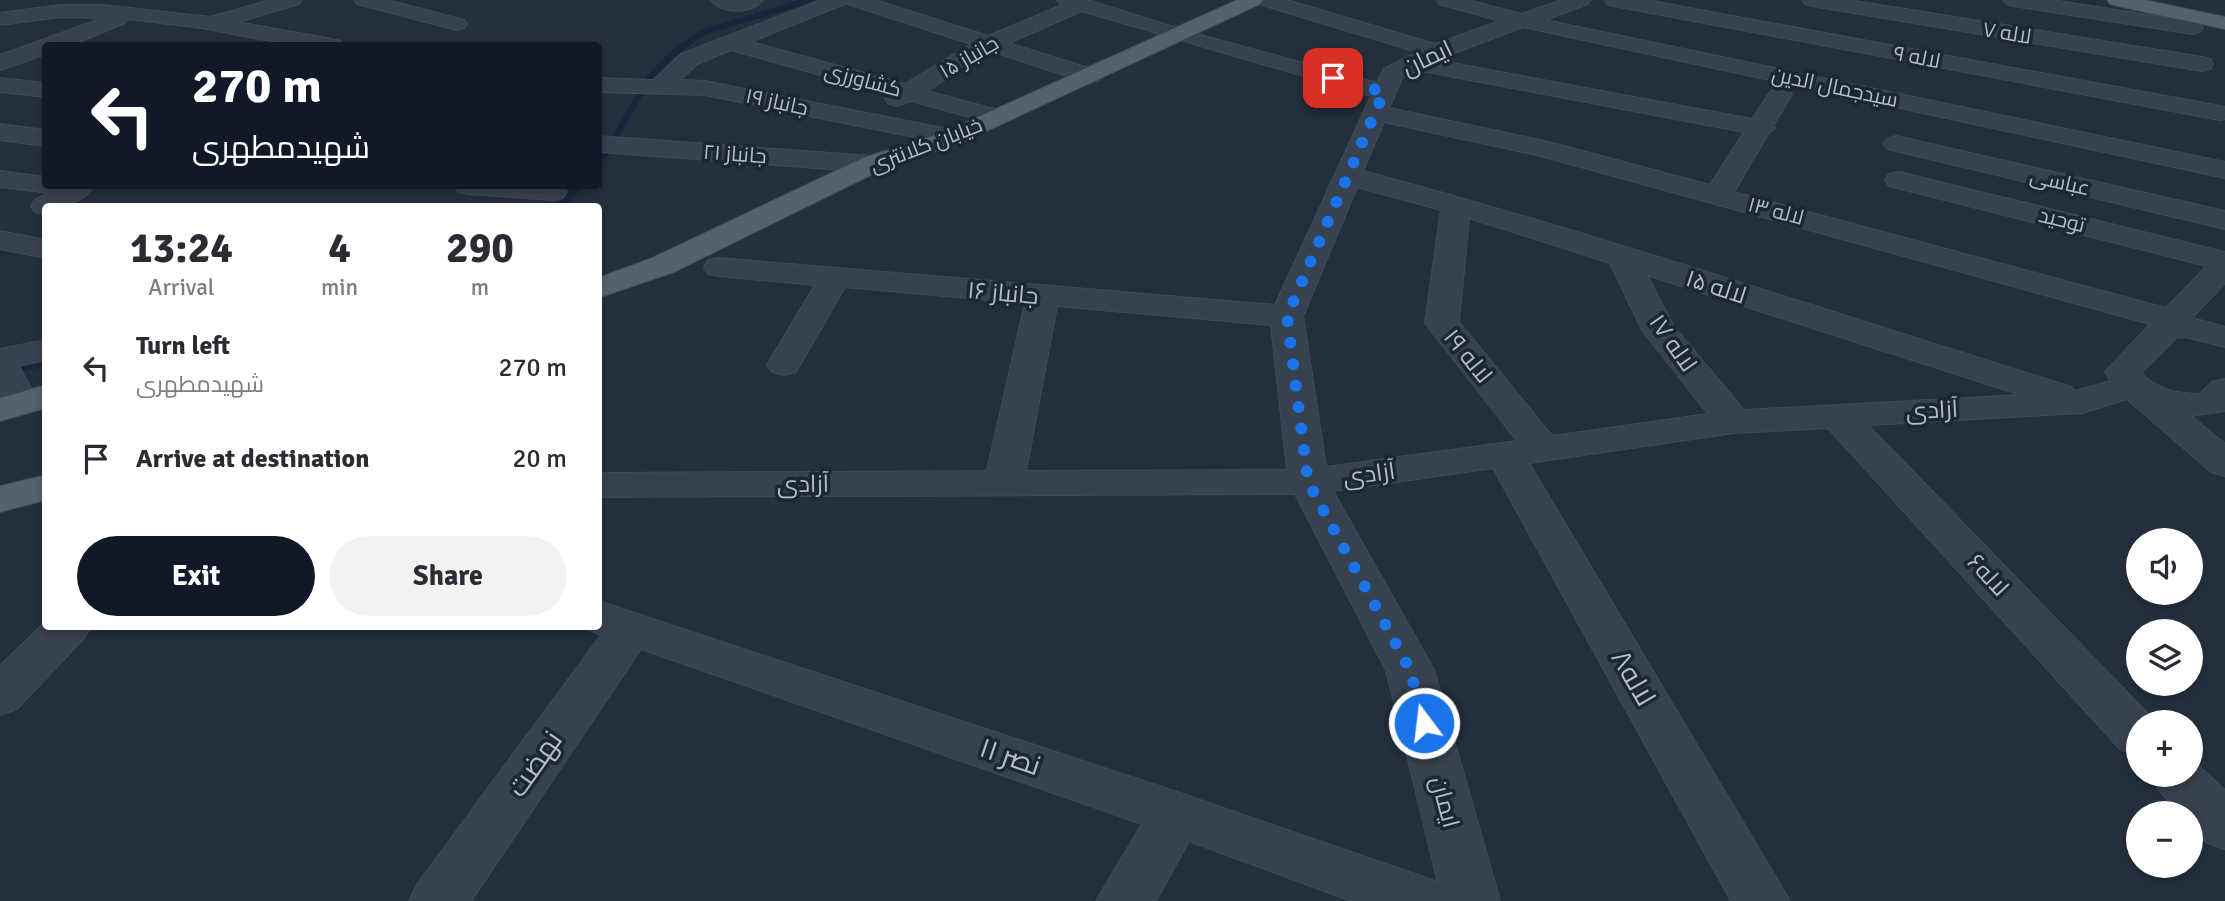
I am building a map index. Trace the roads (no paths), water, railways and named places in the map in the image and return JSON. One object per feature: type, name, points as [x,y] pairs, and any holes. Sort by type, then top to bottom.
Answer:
[{"type":"main road","name":"خیابان کلانتری","points":[[602,288],[663,265],[872,164],[954,137],[1253,0]]},
{"type":"main road","points":[[2117,0],[2225,23]]},
{"type":"main road","points":[[0,499],[42,488]]},
{"type":"street","points":[[211,23],[292,0]]},
{"type":"street","points":[[365,0],[457,24]]},
{"type":"street","points":[[726,3],[753,0]]},
{"type":"street","points":[[660,87],[689,59],[839,0]]},
{"type":"street","points":[[855,0],[1090,76]]},
{"type":"street","points":[[1266,0],[1424,57],[1581,94],[1762,128]]},
{"type":"street","name":"سیدجمال الدین","points":[[1447,0],[1522,21],[2225,170]]},
{"type":"street","name":"ایمان","points":[[1471,901],[1410,670],[1308,482],[1287,316],[1392,74],[1424,57],[1581,0]]},
{"type":"street","name":"لاله ۹","points":[[1614,0],[2222,124]]},
{"type":"street","name":"لاله ۷","points":[[1812,0],[2202,64]]},
{"type":"street","points":[[2012,0],[2187,14],[2222,124]]},
{"type":"street","name":"جانباز ۱۵","points":[[861,120],[987,44],[1074,2]]},
{"type":"street","name":"لاله ۱۳","points":[[1074,2],[1381,103],[1718,195],[2167,326]]},
{"type":"street","points":[[0,19],[68,11],[132,28]]},
{"type":"street","points":[[66,42],[172,19],[211,23],[311,42]]},
{"type":"street","points":[[109,42],[132,28]]},
{"type":"street","name":"کشاورزی","points":[[730,43],[996,117]]},
{"type":"street","points":[[0,78],[42,49]]},
{"type":"street","points":[[0,78],[42,69]]},
{"type":"street","points":[[1581,94],[1601,75]]},
{"type":"street","points":[[0,78],[42,89]]},
{"type":"street","name":"جانباز ۱۹","points":[[602,85],[705,88],[954,137]]},
{"type":"street","points":[[602,137],[633,88]]},
{"type":"street","points":[[1718,195],[1762,128],[1780,94]]},
{"type":"street","points":[[0,132],[42,137]]},
{"type":"street","name":"جانباز ۲۱","points":[[602,143],[872,164]]},
{"type":"street","name":"عباسی","points":[[1896,144],[2225,220]]},
{"type":"street","name":"لاله ۱۵","points":[[1349,176],[1456,205],[2082,402]]},
{"type":"street","points":[[0,179],[42,184]]},
{"type":"street","name":"توحید","points":[[1899,180],[2225,263]]},
{"type":"street","points":[[51,203],[78,189]]},
{"type":"street","points":[[496,189],[551,195]]},
{"type":"street","name":"لاله ۱۹","points":[[1456,205],[1442,323],[1524,452]]},
{"type":"street","points":[[0,240],[42,248]]},
{"type":"street","name":"لاله ۱۷","points":[[1622,257],[1660,330],[1734,422]]},
{"type":"street","points":[[2225,263],[2123,372],[2133,386],[2225,464]]},
{"type":"street","name":"جانباز ۱۶","points":[[719,267],[1287,316]]},
{"type":"street","points":[[784,365],[834,279]]},
{"type":"street","points":[[1004,482],[1043,296]]},
{"type":"street","points":[[2167,326],[2166,329],[2188,327],[2222,336]]},
{"type":"street","points":[[22,403],[0,361],[42,351]]},
{"type":"street","points":[[2133,386],[2175,403],[2201,406],[2218,397],[2217,438],[2225,447]]},
{"type":"street","name":"آزادی","points":[[602,485],[1308,482],[1734,422],[2082,402],[2133,386]]},
{"type":"street","name":"لاله۶","points":[[1837,415],[2126,722]]},
{"type":"street","name":"لاله۸","points":[[1524,452],[1761,901]]},
{"type":"street","name":"نصر ۱۱","points":[[615,622],[1177,814],[1421,901]]},
{"type":"street","name":"نهضت","points":[[438,901],[615,622]]},
{"type":"street","points":[[0,696],[64,630]]},
{"type":"street","points":[[2188,787],[2225,827]]},
{"type":"street","points":[[1125,901],[1177,814]]},
{"type":"waterway","points":[[610,146],[649,78],[674,53],[703,32],[810,0]]},
{"type":"waterway","points":[[602,156],[611,144]]},
{"type":"waterway","points":[[563,203],[575,189]]},
{"type":"waterway","points":[[24,366],[42,362]]}]
